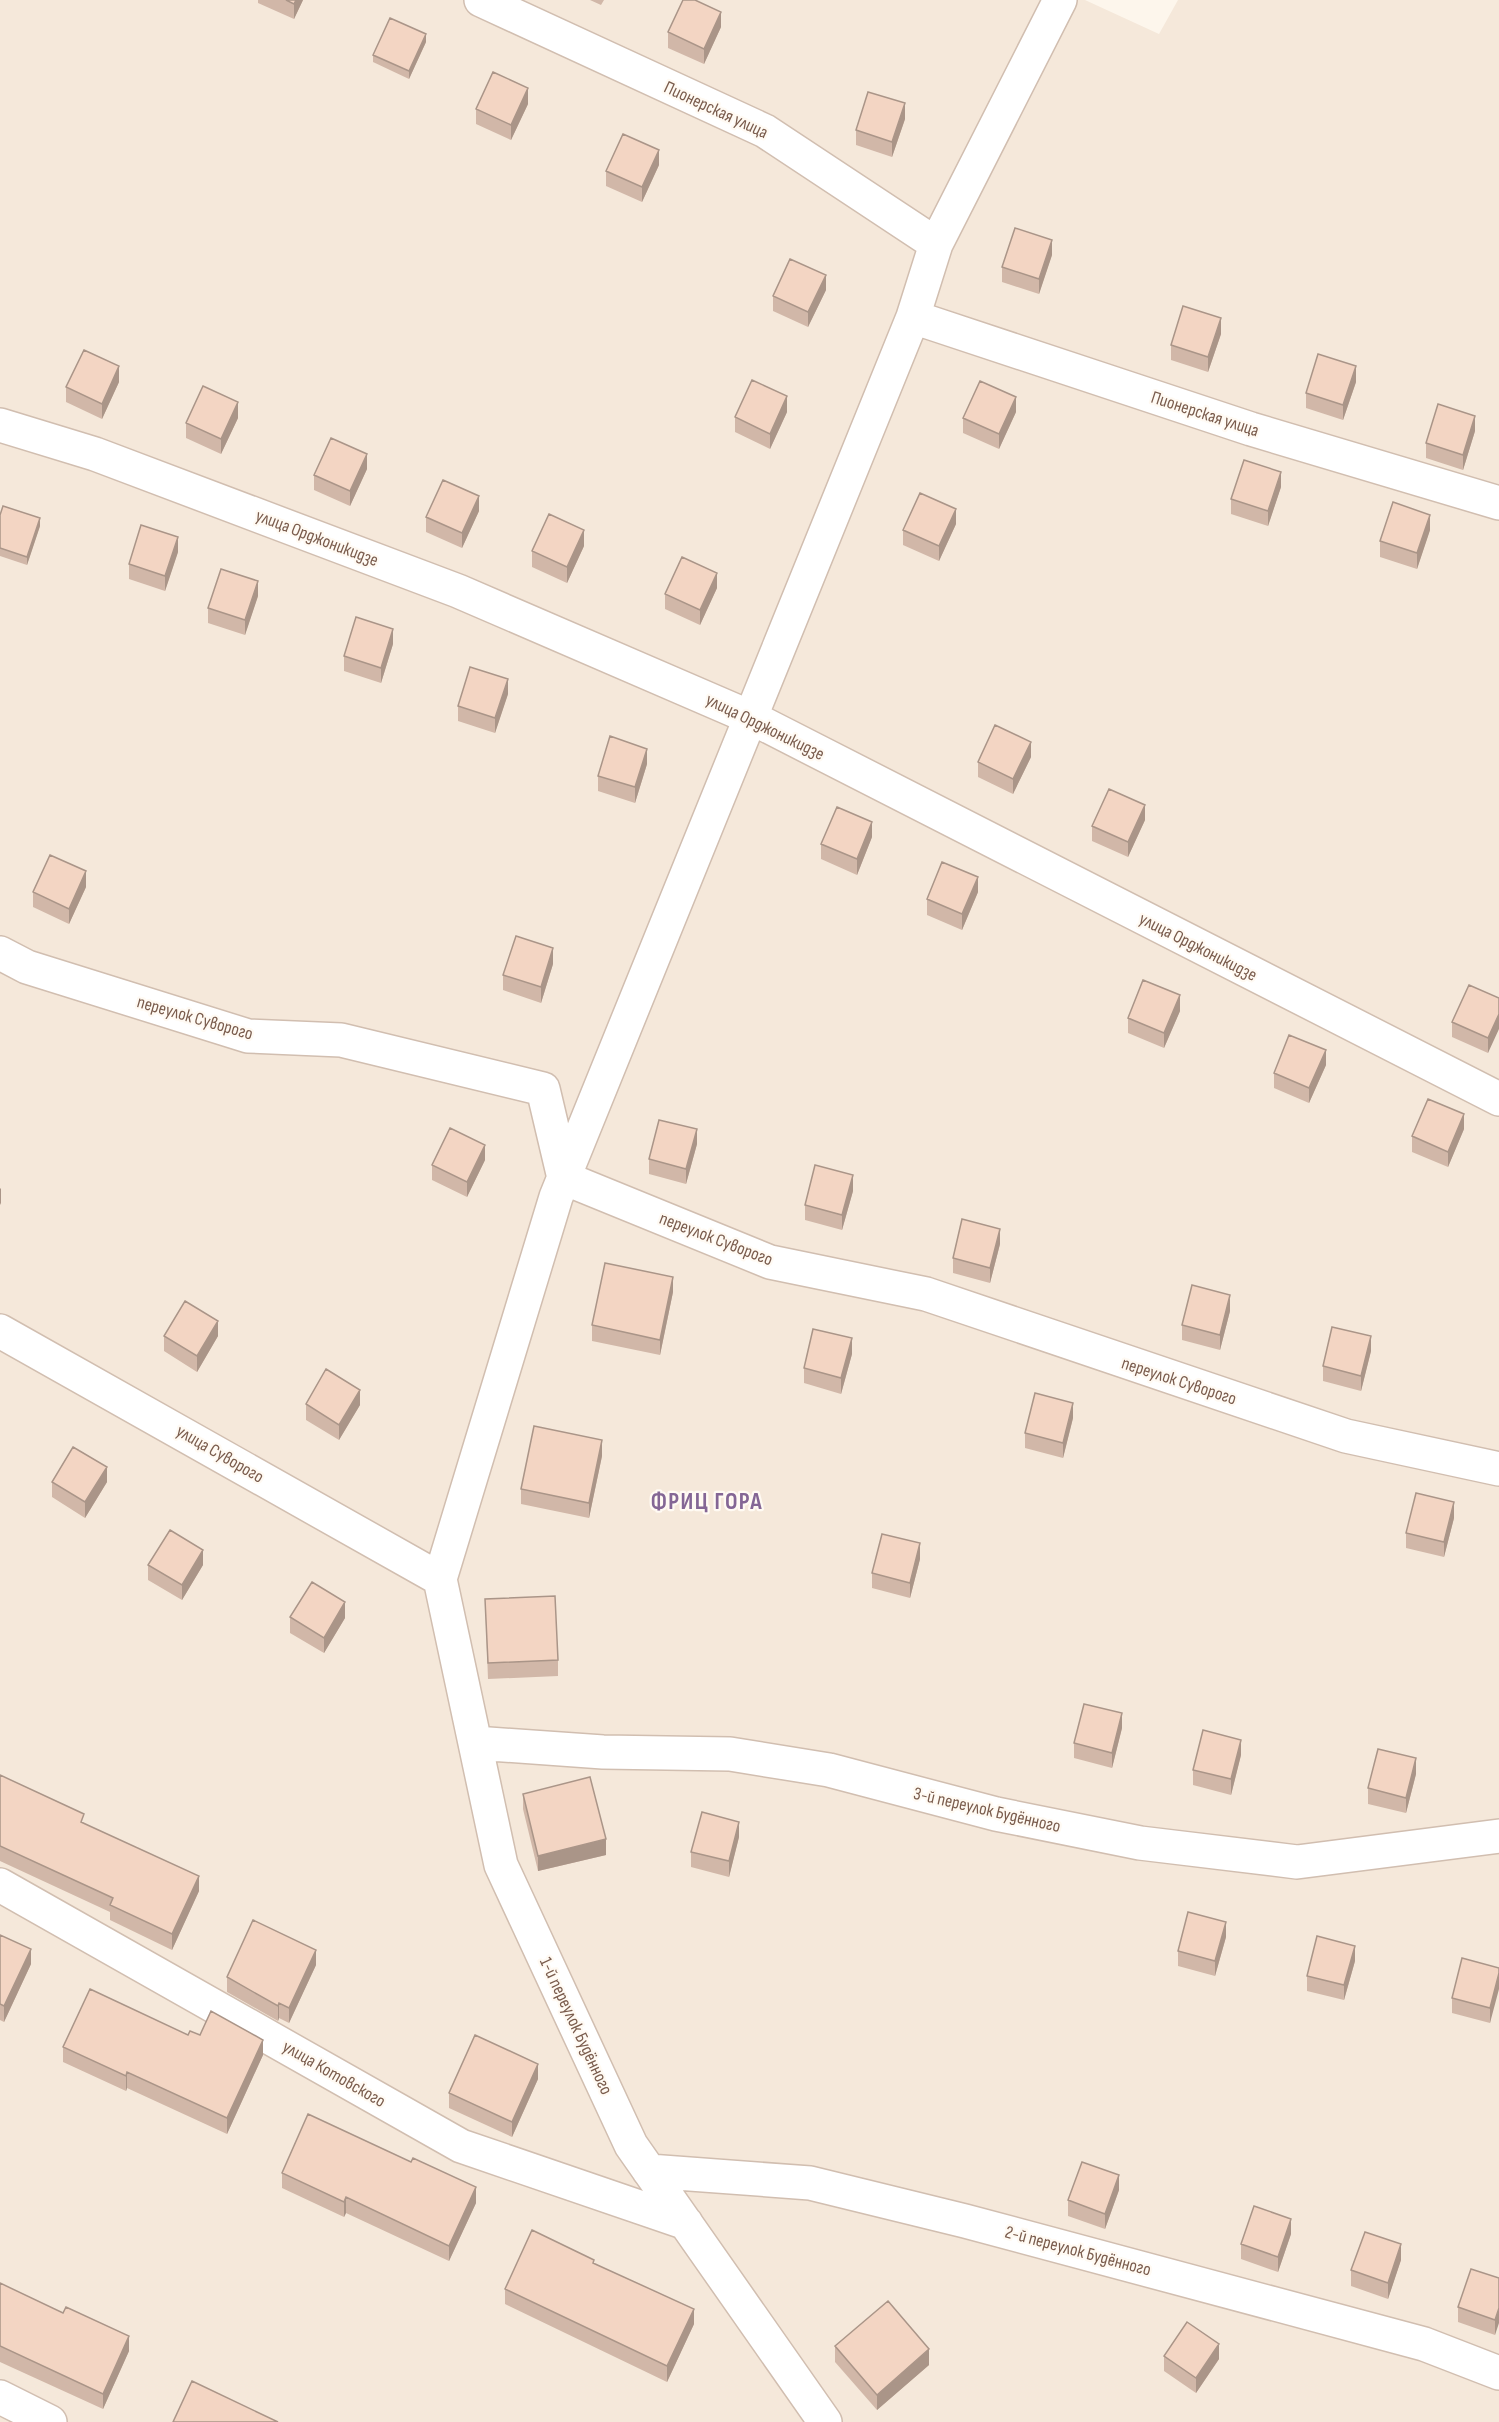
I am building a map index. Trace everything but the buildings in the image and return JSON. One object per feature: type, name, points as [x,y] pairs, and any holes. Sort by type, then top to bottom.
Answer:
[{"type":"street","name":"Пионерская улица","points":[[481,0],[765,131],[936,244]]},
{"type":"street","points":[[440,1579],[564,1178],[913,317],[936,244],[1060,0]]},
{"type":"street","name":"Пионерская улица","points":[[913,317],[1251,429],[1499,503]]},
{"type":"street","name":"улица Орджоникидзе","points":[[0,425],[95,454],[458,591],[752,717],[1499,1099]]},
{"type":"street","name":"переулок Суворого","points":[[0,953],[27,967],[248,1036],[341,1040],[543,1089],[564,1178],[770,1262],[926,1294],[1346,1436],[1499,1469]]},
{"type":"street","name":"улица Суворого","points":[[0,1331],[440,1579]]},
{"type":"street","name":"1-й переулок Будённого","points":[[440,1579],[501,1865],[631,2145],[825,2422]]},
{"type":"street","name":"3-й переулок Будённого","points":[[475,1743],[603,1752],[730,1754],[829,1770],[996,1814],[1140,1843],[1297,1862],[1499,1836]]},
{"type":"street","name":"улица Котовского","points":[[0,1885],[461,2146],[686,2223]]},
{"type":"street","name":"2-й переулок Будённого","points":[[649,2171],[810,2183],[965,2221],[1424,2344],[1499,2373]]},
{"type":"street","points":[[0,2397],[50,2422]]},
{"type":"shaded area","points":[[0,0],[1085,0],[1159,34],[1178,0],[1499,0],[1499,2422],[0,2422]]},
{"type":"district","name":"ФРИЦ ГОРА","points":[[707,1501]]}]
